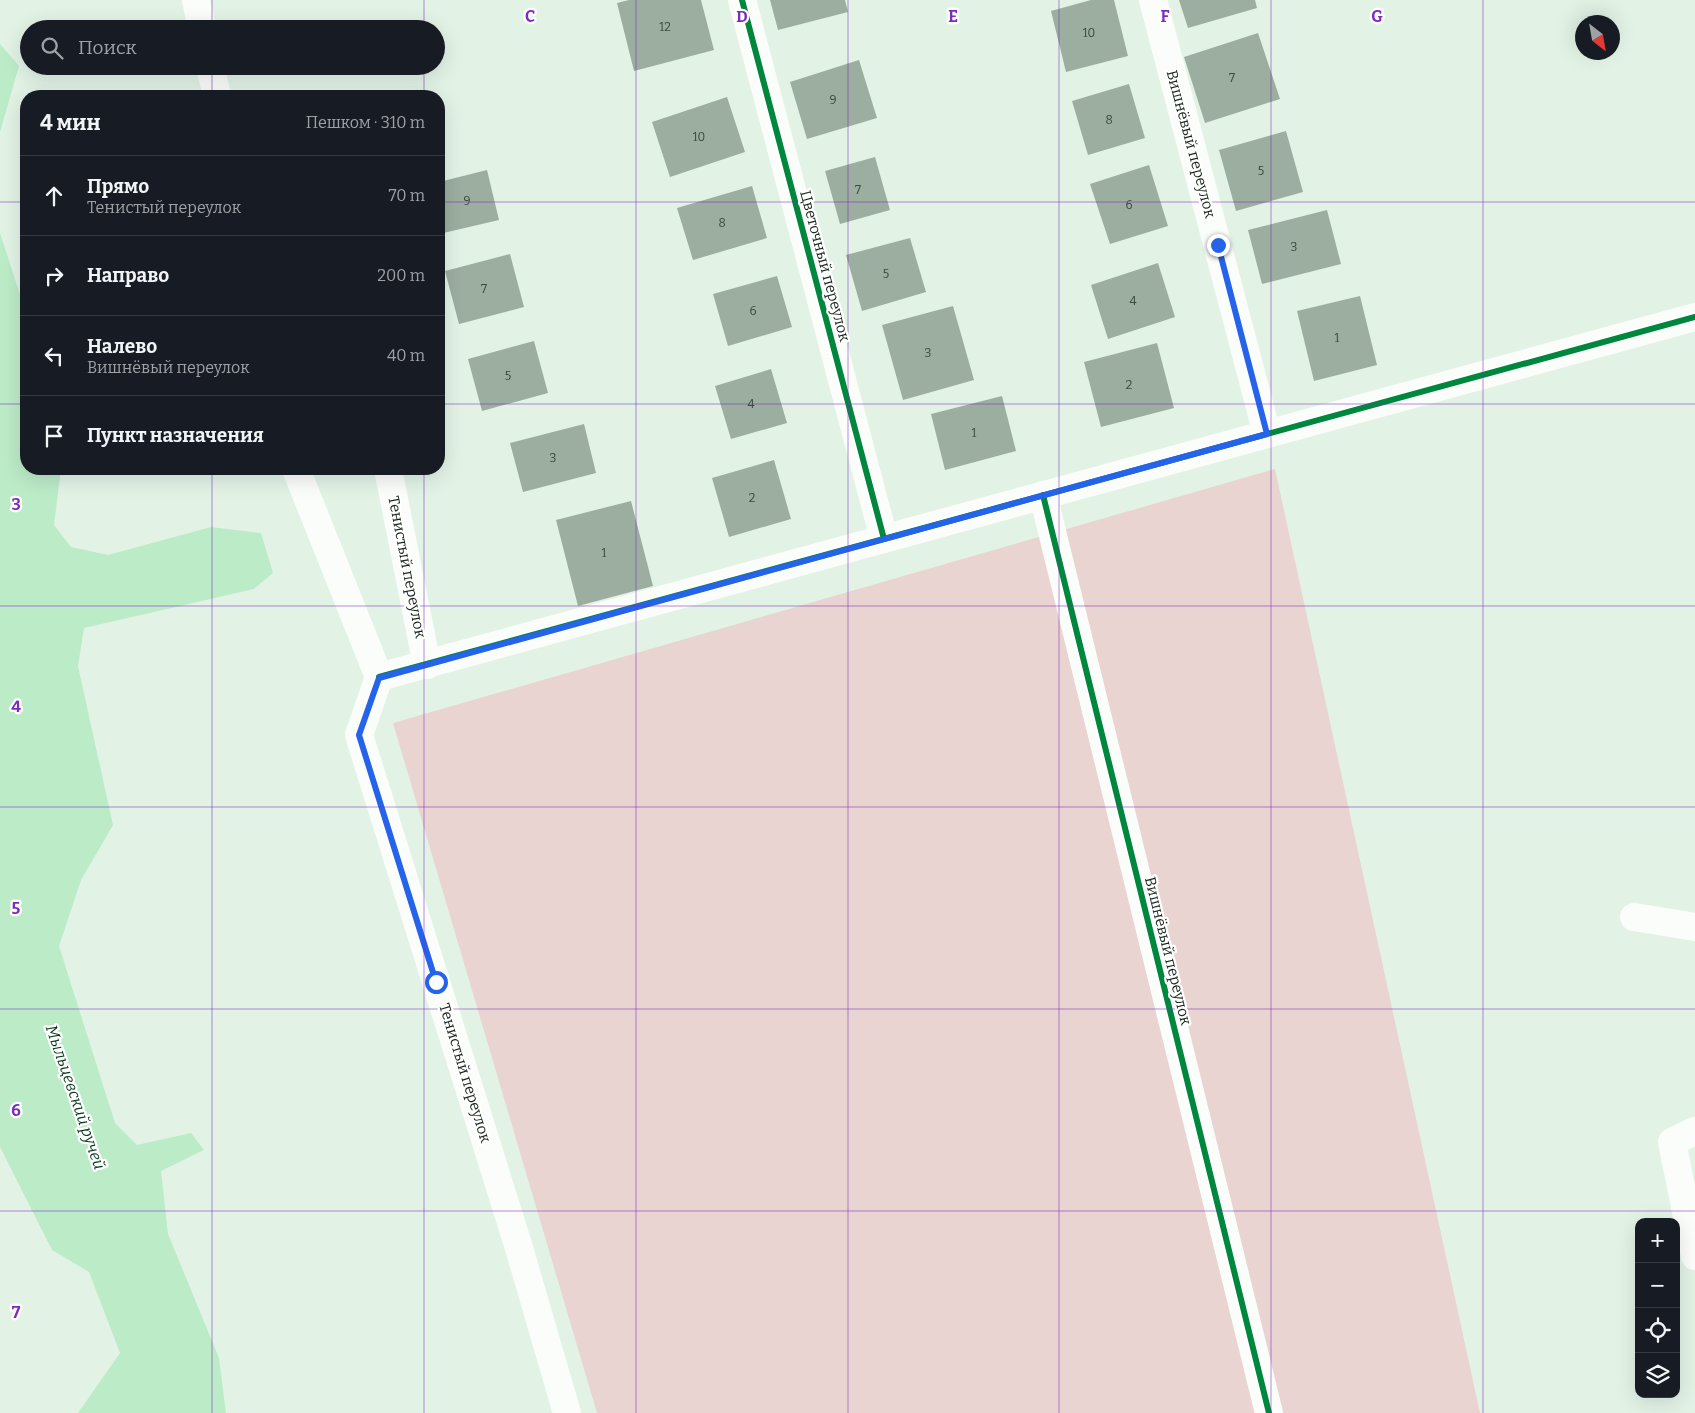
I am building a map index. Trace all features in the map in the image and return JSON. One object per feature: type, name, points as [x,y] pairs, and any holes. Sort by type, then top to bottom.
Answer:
[{"type":"street","points":[[196,0],[200,20]]},
{"type":"street","name":"Цветочный переулок","points":[[742,0],[884,539]]},
{"type":"street","name":"Вишнёвый переулок","points":[[1153,0],[1267,434]]},
{"type":"street","points":[[212,75],[216,90]]},
{"type":"street","points":[[298,475],[379,678],[1695,317]]},
{"type":"street","name":"Тенистый переулок","points":[[389,475],[427,665]]},
{"type":"street","name":"Вишнёвый переулок","points":[[1044,496],[1269,1413]]},
{"type":"street","name":"Тенистый переулок","points":[[379,678],[359,735],[519,1248],[567,1413]]},
{"type":"street","points":[[1634,917],[1695,927]]},
{"type":"street","points":[[1695,1131],[1672,1142],[1695,1256]]},
{"type":"shaded area","points":[[1275,469],[1480,1413],[597,1413],[393,723]]},
{"type":"water","points":[[0,44],[19,66],[0,132]]},
{"type":"water","name":"Мыльцевский ручей","points":[[0,233],[20,295],[20,475],[60,475],[54,525],[71,547],[108,555],[211,527],[261,533],[273,573],[254,589],[84,628],[78,666],[113,825],[81,880],[59,946],[115,1123],[137,1145],[191,1133],[204,1150],[161,1171],[168,1234],[219,1358],[226,1413],[78,1413],[120,1353],[89,1272],[52,1250],[0,1147]]},
{"type":"building","points":[[629,0],[701,0],[714,50],[634,71],[617,3]]},
{"type":"building","points":[[770,0],[845,0],[848,12],[778,30]]},
{"type":"building","points":[[1091,0],[1114,0],[1128,56],[1066,72],[1051,11]]},
{"type":"building","points":[[1179,0],[1255,0],[1257,8],[1188,28]]},
{"type":"building","points":[[1258,33],[1280,99],[1205,123],[1184,57]]},
{"type":"building","points":[[859,60],[877,118],[807,139],[790,82]]},
{"type":"building","points":[[1129,84],[1145,138],[1088,155],[1072,101]]},
{"type":"building","points":[[727,97],[745,152],[670,177],[652,122]]},
{"type":"building","points":[[1286,131],[1303,192],[1236,211],[1219,150]]},
{"type":"building","points":[[875,157],[890,210],[840,224],[825,171]]},
{"type":"building","points":[[1149,165],[1168,226],[1110,244],[1090,184]]},
{"type":"building","points":[[487,170],[499,220],[445,233],[445,180]]},
{"type":"building","points":[[752,186],[767,238],[693,260],[677,208]]},
{"type":"building","points":[[1327,210],[1341,264],[1262,284],[1248,230]]},
{"type":"building","points":[[910,238],[926,292],[862,311],[846,255]]},
{"type":"building","points":[[510,254],[524,307],[459,324],[445,271]]},
{"type":"building","points":[[1158,263],[1175,317],[1108,339],[1091,285]]},
{"type":"building","points":[[777,276],[792,327],[728,346],[713,294]]},
{"type":"building","points":[[1360,296],[1377,365],[1314,381],[1297,311]]},
{"type":"building","points":[[953,306],[974,380],[903,400],[882,325]]},
{"type":"building","points":[[534,341],[548,393],[482,411],[468,359]]},
{"type":"building","points":[[1157,343],[1174,408],[1101,427],[1084,362]]},
{"type":"building","points":[[771,369],[787,423],[731,439],[715,386]]},
{"type":"building","points":[[1002,396],[1016,451],[945,470],[931,414]]},
{"type":"building","points":[[584,424],[596,473],[523,492],[510,443]]},
{"type":"building","points":[[774,460],[791,519],[729,537],[712,478]]},
{"type":"building","points":[[631,501],[653,586],[578,606],[556,520]]},
{"type":"cycle path","points":[[742,0],[884,539]]},
{"type":"cycle path","points":[[379,677],[1695,317]]},
{"type":"cycle path","points":[[1043,495],[1269,1413]]},
{"type":"route","points":[[436,982],[359,735],[379,678],[1267,434],[1218,245]]}]
